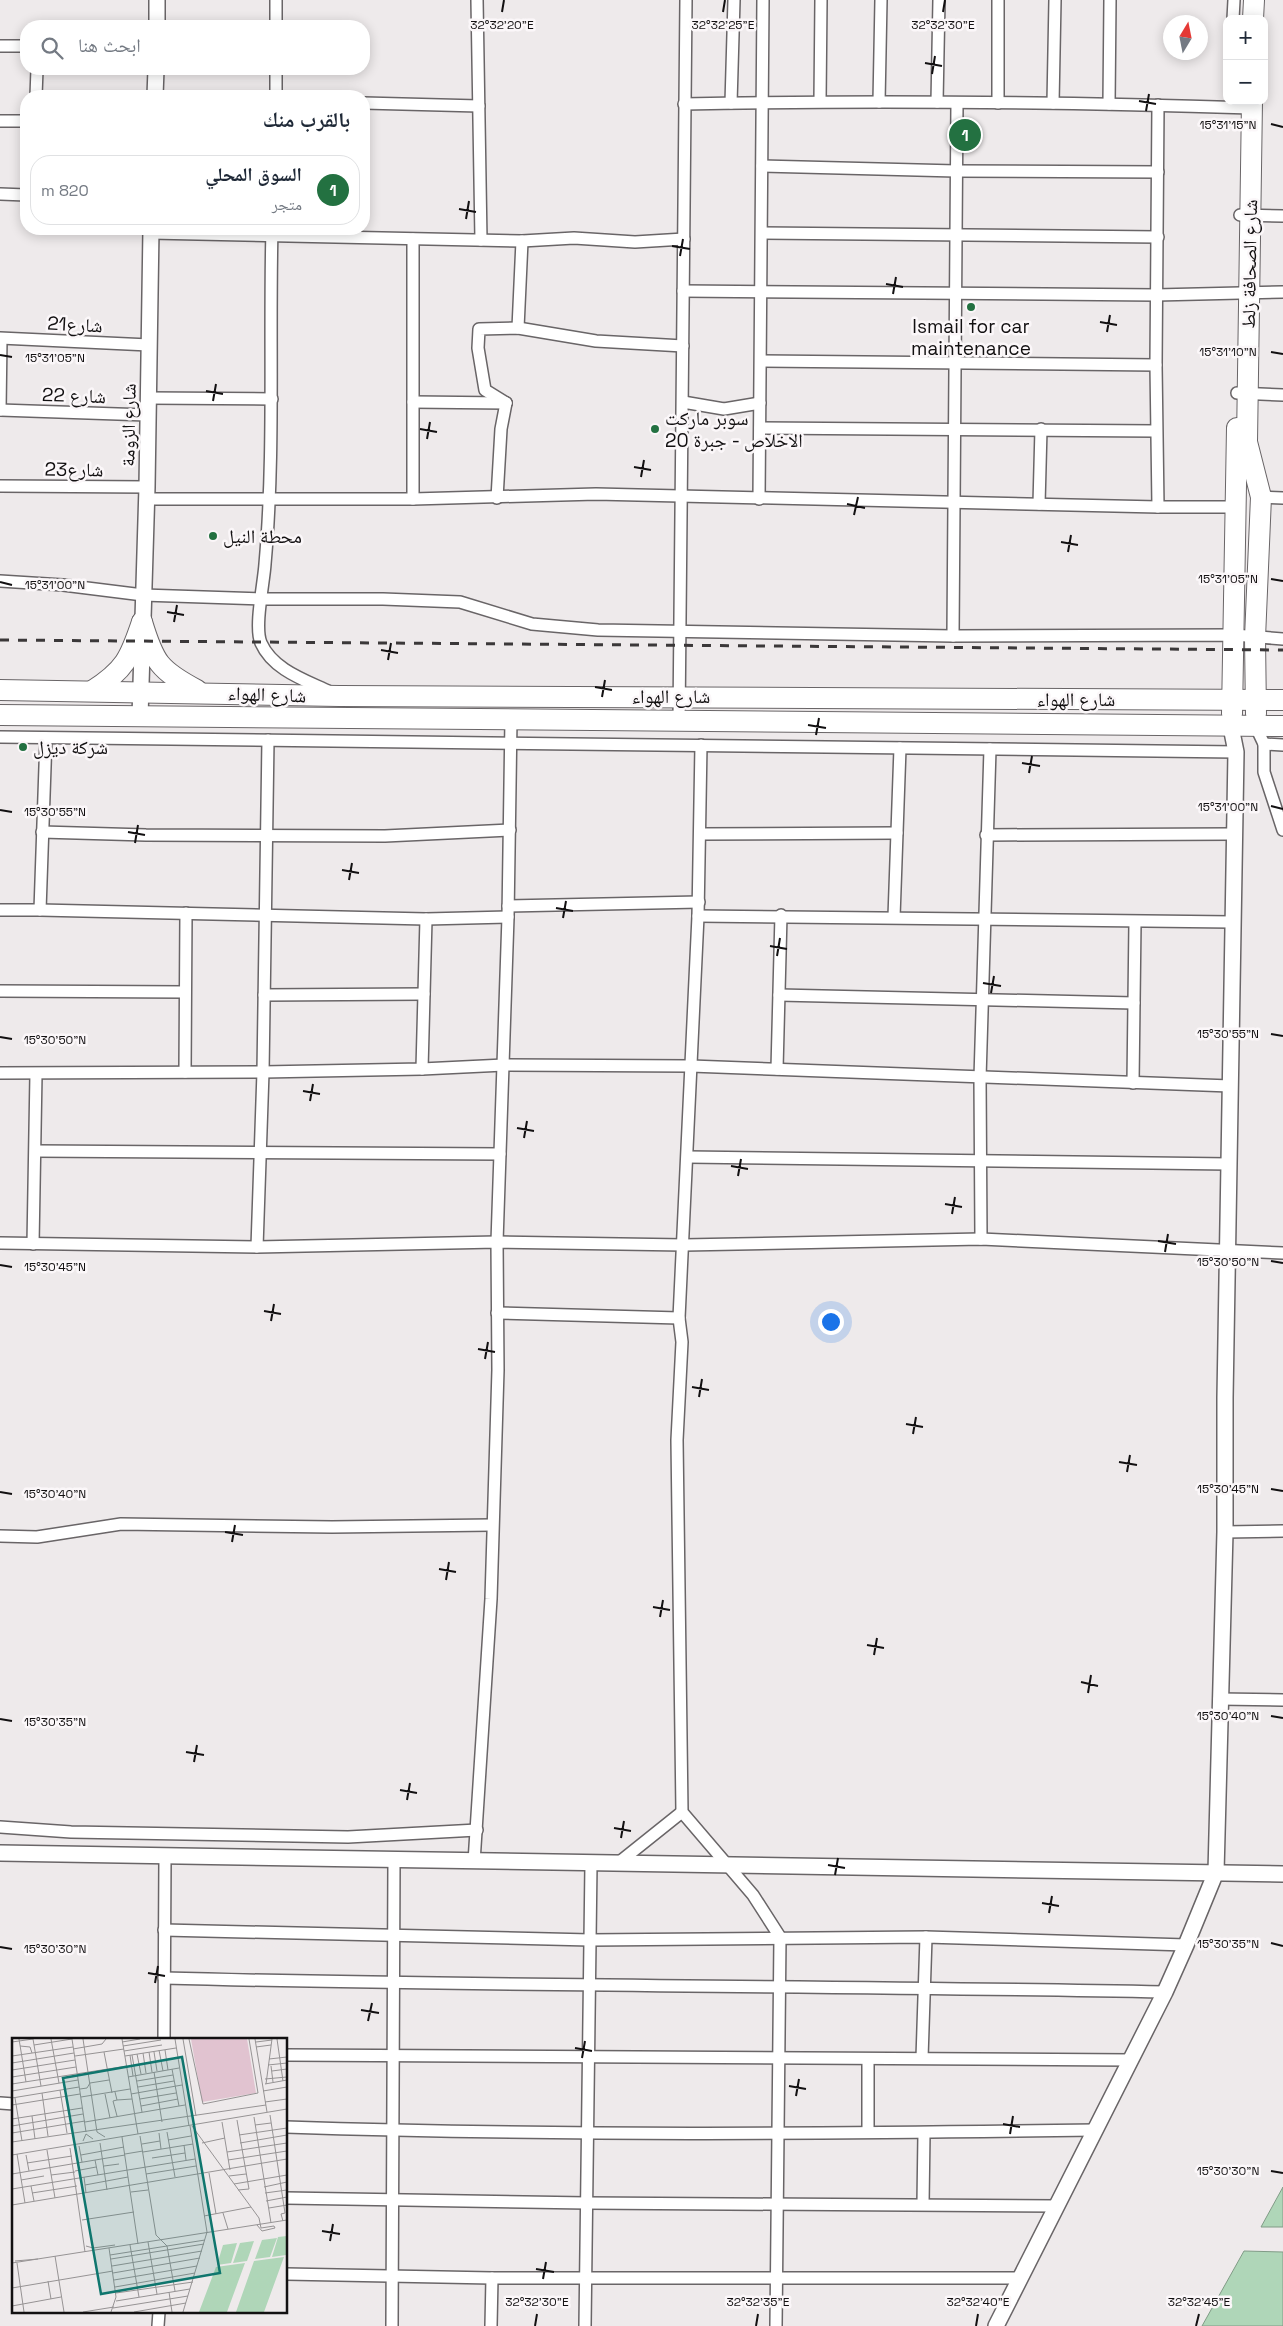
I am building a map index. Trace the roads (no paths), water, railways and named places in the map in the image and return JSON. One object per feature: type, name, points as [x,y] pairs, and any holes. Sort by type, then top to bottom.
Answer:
[{"type":"highway","points":[[1244,0],[1244,15]]},
{"type":"highway","points":[[1253,15],[1254,0]]},
{"type":"highway","name":"شارع الصحافة زلط","points":[[1231,727],[1235,507],[1242,393],[1244,215],[1241,105]]},
{"type":"highway","name":"شارع الصحافة زلط","points":[[1242,393],[1247,442],[1261,497],[1255,638],[1257,700],[1255,726]]},
{"type":"highway","points":[[92,691],[111,679],[123,667],[131,652],[142,622]]},
{"type":"highway","points":[[142,622],[148,641],[160,665],[176,679],[201,692]]},
{"type":"highway","name":"شارع الهواء","points":[[0,690],[201,692],[339,696],[1283,700]]},
{"type":"highway","name":"شارع الهواء","points":[[0,715],[1283,726]]},
{"type":"street","points":[[156,20],[157,0]]},
{"type":"street","points":[[276,0],[276,20]]},
{"type":"street","points":[[477,0],[481,240]]},
{"type":"street","points":[[679,720],[677,696],[682,496],[686,0]]},
{"type":"street","points":[[731,103],[734,0]]},
{"type":"street","points":[[759,499],[763,0]]},
{"type":"street","points":[[820,101],[821,0]]},
{"type":"street","points":[[879,102],[881,0]]},
{"type":"street","points":[[937,102],[939,0]]},
{"type":"street","points":[[998,0],[998,103]]},
{"type":"street","points":[[1053,103],[1055,0]]},
{"type":"street","points":[[1109,104],[1110,0]]},
{"type":"street","points":[[1233,15],[1234,0]]},
{"type":"street","points":[[0,46],[20,46]]},
{"type":"street","points":[[36,90],[37,75]]},
{"type":"street","points":[[155,90],[156,75]]},
{"type":"street","points":[[276,75],[276,90]]},
{"type":"street","points":[[684,104],[820,101],[1223,105]]},
{"type":"street","points":[[370,103],[479,106]]},
{"type":"street","points":[[953,636],[957,294],[956,103]]},
{"type":"street","points":[[1158,105],[1156,295],[1158,507]]},
{"type":"street","points":[[0,121],[20,121]]},
{"type":"street","points":[[762,166],[956,171],[1158,172]]},
{"type":"street","points":[[0,194],[20,195]]},
{"type":"street","points":[[1244,215],[1283,216]]},
{"type":"street","points":[[762,233],[1158,237]]},
{"type":"street","name":"شارع الزومة","points":[[140,717],[151,235]]},
{"type":"street","points":[[272,235],[271,499],[262,600],[258,620],[260,641],[278,665],[296,676],[339,696]]},
{"type":"street","points":[[333,235],[522,241],[574,238],[635,242],[684,240]]},
{"type":"street","points":[[413,499],[414,239]]},
{"type":"street","points":[[518,328],[522,241]]},
{"type":"street","points":[[683,292],[1156,295],[1283,292]]},
{"type":"street","points":[[506,403],[485,390],[478,348],[479,329],[518,328],[596,341],[683,346]]},
{"type":"street","points":[[0,410],[1,338]]},
{"type":"street","name":"شارع21","points":[[1,338],[149,345]]},
{"type":"street","points":[[761,361],[1156,365]]},
{"type":"street","points":[[1242,393],[1283,395]]},
{"type":"street","points":[[148,398],[272,399]]},
{"type":"street","points":[[413,402],[506,403]]},
{"type":"street","points":[[683,402],[724,409],[760,403]]},
{"type":"street","points":[[497,498],[501,429],[506,403]]},
{"type":"street","name":"شارع 22","points":[[0,410],[147,415]]},
{"type":"street","points":[[760,428],[1156,430]]},
{"type":"street","points":[[1039,504],[1041,429]]},
{"type":"street","name":"شارع23","points":[[0,486],[271,499],[497,498],[596,494],[954,503],[1235,507]]},
{"type":"street","points":[[1261,497],[1283,498]]},
{"type":"street","points":[[0,581],[64,585],[143,595],[262,600],[374,599],[460,602],[532,624],[598,630],[953,636],[1234,635],[1283,640]]},
{"type":"street","points":[[474,1862],[491,1599],[498,1370],[497,1242],[504,1065],[511,719]]},
{"type":"street","points":[[1255,726],[1264,744],[1264,772],[1283,830]]},
{"type":"street","points":[[996,2326],[1165,1992],[1216,1872],[1219,1699],[1225,1532],[1223,1490],[1233,834],[1236,752],[1231,727]]},
{"type":"street","points":[[0,737],[1236,752]]},
{"type":"street","points":[[40,910],[46,738]]},
{"type":"street","points":[[257,1247],[263,1072],[268,740]]},
{"type":"street","points":[[1264,744],[1283,745]]},
{"type":"street","points":[[701,746],[701,834],[698,916],[684,1245],[679,1318],[682,1342],[677,1440],[682,1812],[753,1896],[780,1937],[776,2326]]},
{"type":"street","points":[[894,917],[900,748]]},
{"type":"street","points":[[982,1239],[980,1078],[990,749]]},
{"type":"street","points":[[42,832],[385,836],[510,830]]},
{"type":"street","points":[[701,834],[897,833]]},
{"type":"street","points":[[986,835],[1233,834]]},
{"type":"street","points":[[0,910],[426,919],[508,911],[698,902]]},
{"type":"street","points":[[185,1072],[186,914]]},
{"type":"street","points":[[698,916],[1232,922]]},
{"type":"street","points":[[777,1069],[781,916]]},
{"type":"street","points":[[422,1069],[426,919]]},
{"type":"street","points":[[1133,1083],[1135,922]]},
{"type":"street","points":[[0,991],[185,992]]},
{"type":"street","points":[[264,995],[424,994]]},
{"type":"street","points":[[779,995],[1134,1004]]},
{"type":"street","points":[[0,1073],[263,1072],[422,1069],[504,1065],[691,1066],[1230,1086]]},
{"type":"street","points":[[34,1244],[36,1074]]},
{"type":"street","points":[[36,1151],[500,1154]]},
{"type":"street","points":[[688,1157],[1229,1164]]},
{"type":"street","points":[[0,1243],[257,1247],[497,1242],[684,1245],[982,1239],[1283,1253]]},
{"type":"street","points":[[497,1313],[679,1318]]},
{"type":"street","points":[[0,1536],[37,1537],[121,1524],[332,1527],[492,1525]]},
{"type":"street","points":[[1225,1532],[1283,1531]]},
{"type":"street","points":[[1219,1699],[1283,1700]]},
{"type":"street","points":[[617,1864],[682,1812]]},
{"type":"street","points":[[0,1827],[72,1832],[348,1837],[476,1830]]},
{"type":"street","points":[[0,1853],[1283,1874]]},
{"type":"street","points":[[164,2038],[165,1857]]},
{"type":"street","points":[[392,2326],[394,1860]]},
{"type":"street","points":[[585,2326],[586,2132],[591,1864]]},
{"type":"street","points":[[164,1930],[590,1940],[926,1937],[1186,1945]]},
{"type":"street","points":[[922,2058],[926,1937]]},
{"type":"street","points":[[164,1978],[392,1984],[924,1987],[1165,1992]]},
{"type":"street","points":[[288,2055],[588,2055],[1130,2060]]},
{"type":"street","points":[[868,2059],[868,2132]]},
{"type":"street","points":[[288,2127],[778,2134],[1096,2130]]},
{"type":"street","points":[[923,2204],[924,2133]]},
{"type":"street","points":[[288,2198],[392,2201],[1056,2206]]},
{"type":"street","points":[[288,2274],[492,2278],[1021,2278]]},
{"type":"street","points":[[492,2278],[492,2326]]},
{"type":"railway","points":[[0,640],[1283,650]]},
{"type":"place","name":"السوق المحلي","points":[[965,135]]},
{"type":"place","name":"Ismail for car maintenance","points":[[971,307]]},
{"type":"place","name":"سوبر ماركت الاخلاص - جبرة 20","points":[[655,429]]},
{"type":"place","name":"محطة النيل","points":[[213,536]]},
{"type":"place","name":"شركة ديزل","points":[[23,747]]}]
